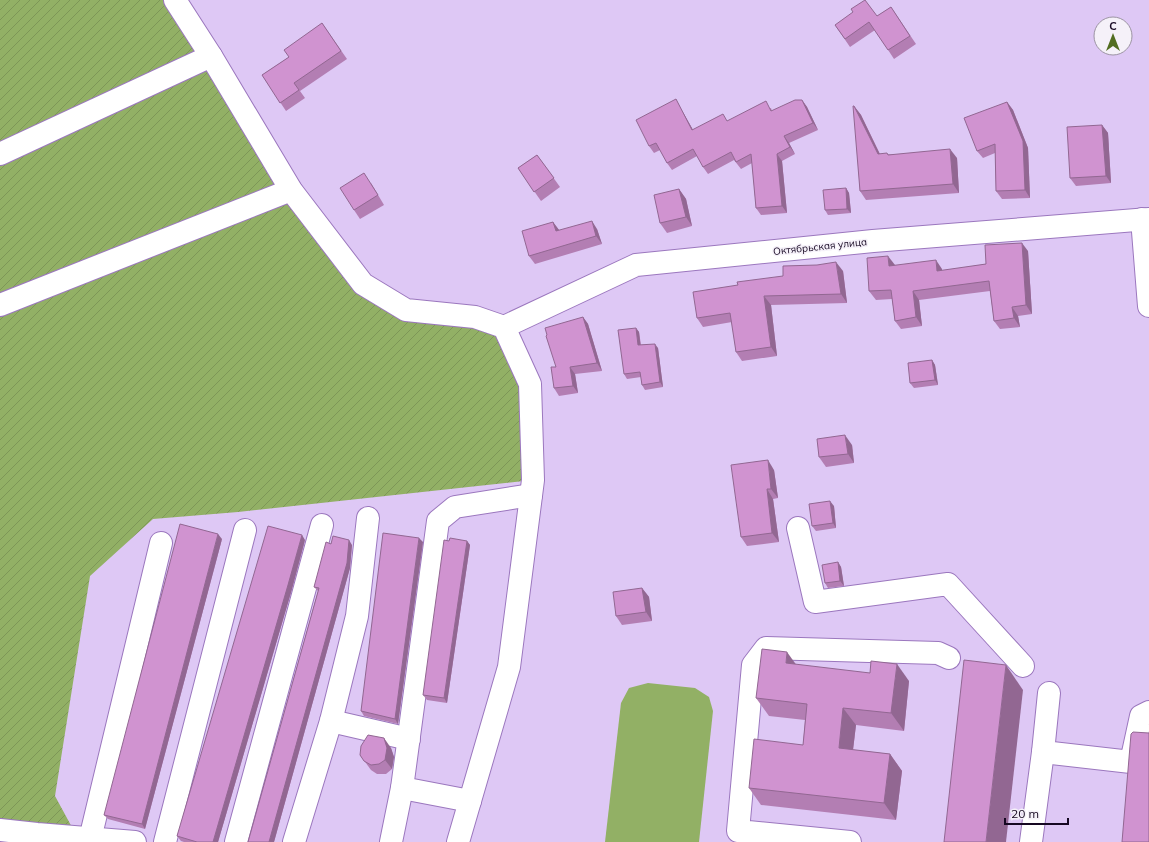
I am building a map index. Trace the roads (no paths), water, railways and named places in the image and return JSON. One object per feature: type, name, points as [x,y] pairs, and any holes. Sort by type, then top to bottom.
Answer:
[{"type":"street","points":[[175,0],[212,56],[291,190],[363,284],[406,310],[475,317],[504,327],[530,384],[533,480],[509,667],[458,842]]},
{"type":"street","points":[[0,154],[212,56]]},
{"type":"street","points":[[0,305],[291,190]]},
{"type":"street","points":[[1146,219],[1149,306]]},
{"type":"street","name":"Октябрьская улица","points":[[504,327],[636,266],[873,241],[1146,219]]},
{"type":"street","points":[[391,842],[402,788],[438,521],[456,507],[531,495]]},
{"type":"street","points":[[294,842],[331,721],[357,616],[368,518]]},
{"type":"street","points":[[236,842],[322,525]]},
{"type":"street","points":[[798,528],[815,602],[948,584],[1023,666]]},
{"type":"street","points":[[165,842],[245,530]]},
{"type":"street","points":[[90,839],[160,543]]},
{"type":"street","points":[[850,842],[738,831],[753,665],[766,648],[938,653],[949,658]]},
{"type":"street","points":[[1031,842],[1049,693]]},
{"type":"street","points":[[1130,770],[1141,716],[1149,712]]},
{"type":"street","points":[[331,721],[409,739]]},
{"type":"street","points":[[1130,770],[1146,741],[1149,741]]},
{"type":"street","points":[[1043,752],[1130,770]]},
{"type":"street","points":[[402,788],[470,801]]},
{"type":"street","points":[[0,830],[135,842]]}]
